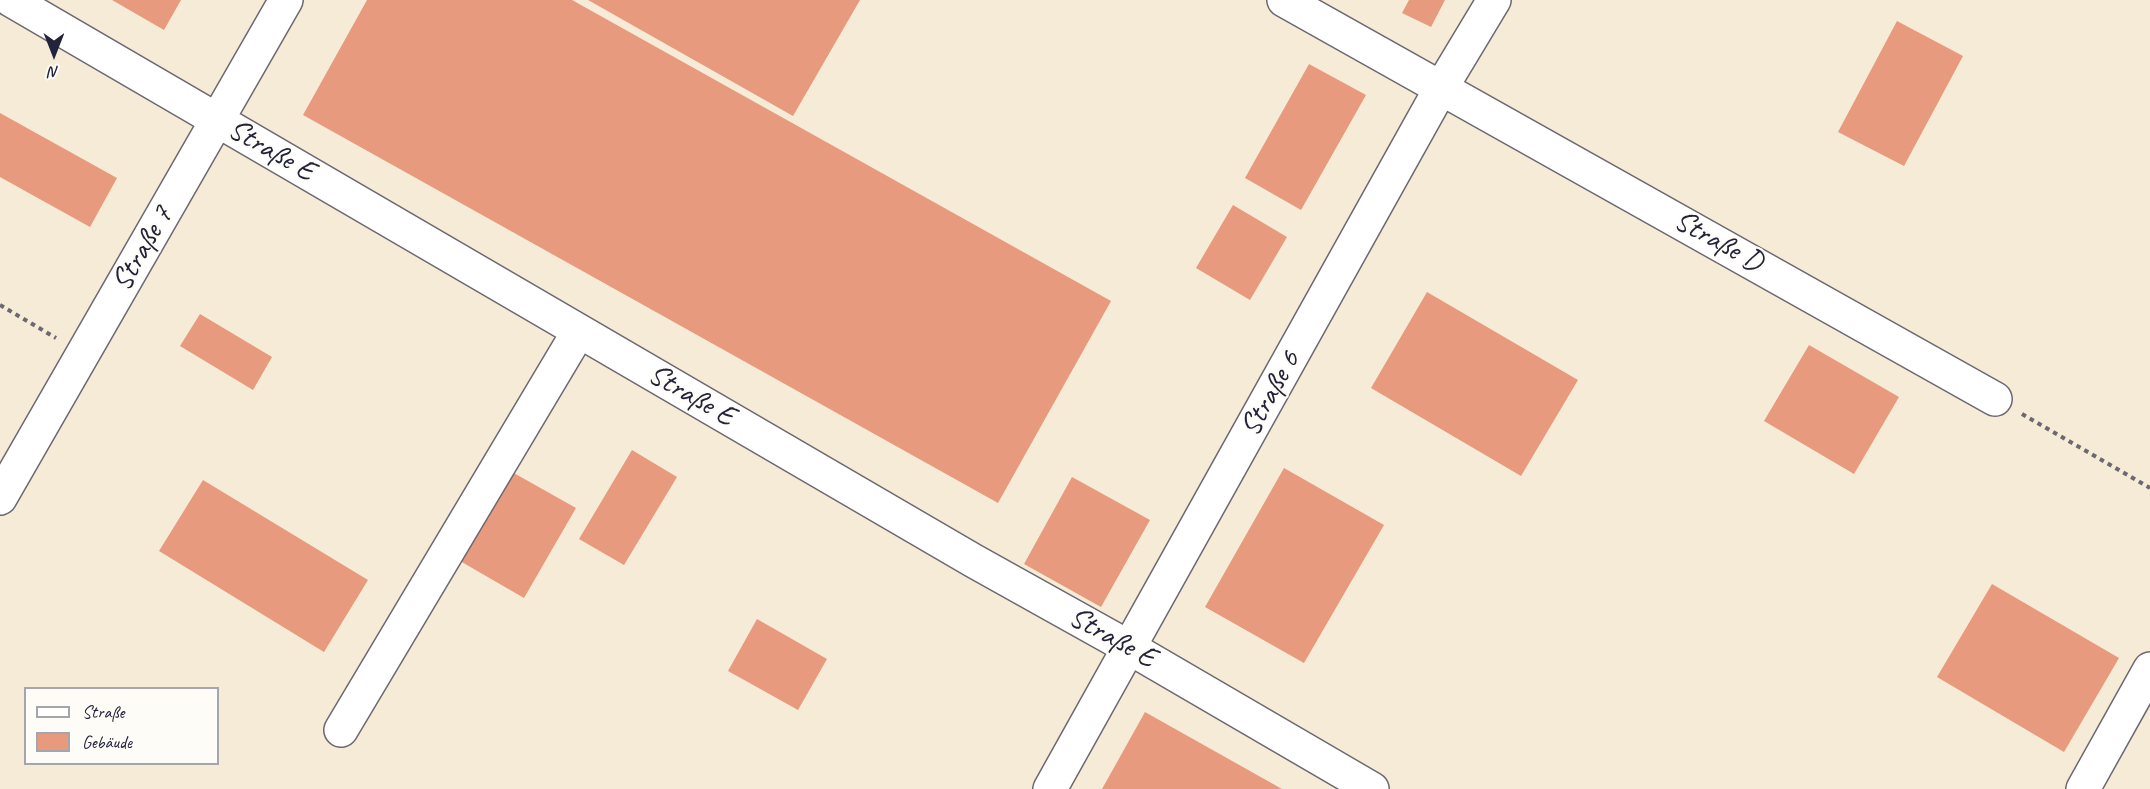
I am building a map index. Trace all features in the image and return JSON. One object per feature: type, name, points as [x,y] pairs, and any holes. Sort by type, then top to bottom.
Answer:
[{"type":"lane","name":"Straße E","points":[[11,0],[974,561],[1130,648],[1372,789]]},
{"type":"lane","name":"Straße 7","points":[[0,498],[286,0]]},
{"type":"lane","name":"Straße D","points":[[1284,0],[1995,399]]},
{"type":"lane","name":"Straße 6","points":[[1050,789],[1441,88],[1494,0]]},
{"type":"lane","points":[[341,730],[579,331]]},
{"type":"lane","points":[[2084,789],[2150,669]]},
{"type":"path","points":[[0,305],[83,353]]},
{"type":"path","points":[[1995,399],[2150,488]]},
{"type":"building","points":[[112,0],[181,0],[164,30]]},
{"type":"building","points":[[367,0],[572,0],[1111,301],[998,503],[303,115]]},
{"type":"building","points":[[588,0],[860,0],[793,116]]},
{"type":"building","points":[[1409,0],[1445,0],[1431,27],[1402,13]]},
{"type":"building","points":[[1897,21],[1963,56],[1904,166],[1838,132]]},
{"type":"building","points":[[1309,64],[1366,95],[1301,210],[1245,178]]},
{"type":"building","points":[[0,113],[117,178],[90,227],[0,177]]},
{"type":"building","points":[[1233,205],[1287,237],[1250,300],[1196,268]]},
{"type":"building","points":[[1427,292],[1578,380],[1521,476],[1371,388]]},
{"type":"building","points":[[200,314],[272,357],[253,390],[180,346]]},
{"type":"building","points":[[1809,345],[1899,397],[1854,474],[1764,421]]},
{"type":"building","points":[[632,450],[677,477],[624,565],[579,539]]},
{"type":"building","points":[[1284,468],[1384,525],[1304,663],[1205,607]]},
{"type":"building","points":[[512,472],[576,508],[524,598],[460,561]]},
{"type":"building","points":[[1072,477],[1150,520],[1101,607],[1024,564]]},
{"type":"building","points":[[203,480],[368,580],[324,652],[159,551]]},
{"type":"building","points":[[1992,584],[2119,658],[2064,752],[1937,677]]},
{"type":"building","points":[[757,619],[827,659],[798,710],[728,671]]},
{"type":"building","points":[[1145,712],[1282,789],[1102,789]]}]
